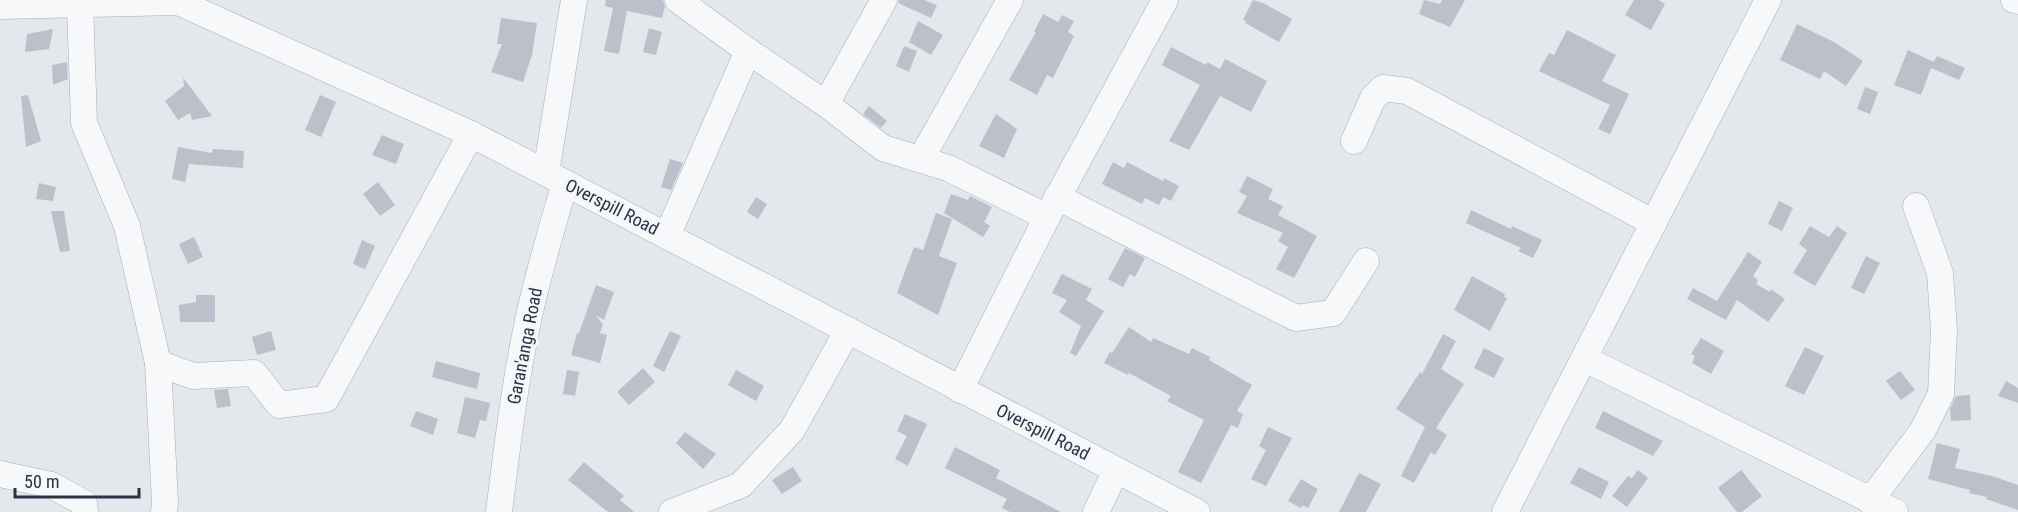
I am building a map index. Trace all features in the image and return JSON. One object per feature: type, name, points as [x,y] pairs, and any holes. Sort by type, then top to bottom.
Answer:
[{"type":"street","name":"Garan'anga Road","points":[[499,512],[507,444],[529,318],[546,248],[574,0]]},
{"type":"street","points":[[678,0],[826,104],[883,148],[948,168],[1052,207],[1296,318],[1333,313],[1366,261]]},
{"type":"street","points":[[826,104],[884,0]]},
{"type":"street","points":[[921,159],[1010,0]]},
{"type":"street","points":[[960,390],[1052,207],[1165,0]]},
{"type":"street","points":[[1505,512],[1768,0]]},
{"type":"street","name":"Overspill Road","points":[[0,6],[179,1],[471,134],[1197,512]]},
{"type":"street","points":[[80,4],[84,123],[127,226],[158,363],[164,512]]},
{"type":"street","points":[[667,236],[748,51]]},
{"type":"street","points":[[1354,141],[1373,98],[1383,88],[1407,91],[1654,223]]},
{"type":"street","points":[[158,363],[193,376],[254,373],[279,405],[326,399],[471,134]]},
{"type":"street","points":[[1870,501],[1923,430],[1941,394],[1944,331],[1940,273],[1916,206]]},
{"type":"street","points":[[672,512],[741,485],[792,430],[848,330]]},
{"type":"street","points":[[1585,359],[1895,512]]},
{"type":"street","points":[[1096,512],[1116,470]]},
{"type":"street","points":[[0,474],[51,485],[84,503],[85,512]]},
{"type":"building","points":[[606,0],[663,0],[665,7],[662,18],[627,11],[619,54],[604,51],[613,8],[605,6]]},
{"type":"building","points":[[899,0],[924,0],[937,5],[931,18],[898,3]]},
{"type":"building","points":[[1253,0],[1292,19],[1279,42],[1243,20]]},
{"type":"building","points":[[1424,0],[1440,4],[1442,0],[1465,0],[1450,27],[1419,14]]},
{"type":"building","points":[[1634,0],[1658,0],[1665,4],[1651,30],[1625,15]]},
{"type":"building","points":[[1043,14],[1058,22],[1062,15],[1074,21],[1068,32],[1074,36],[1053,78],[1047,75],[1037,95],[1009,80],[1036,32],[1034,32]]},
{"type":"building","points":[[501,18],[537,23],[532,55],[523,82],[491,72],[502,44],[497,44]]},
{"type":"building","points":[[918,21],[943,35],[931,55],[909,42]]},
{"type":"building","points":[[1797,24],[1834,42],[1863,61],[1846,86],[1824,71],[1820,79],[1780,60]]},
{"type":"building","points":[[649,28],[662,32],[656,55],[643,52]]},
{"type":"building","points":[[53,29],[49,49],[25,52],[27,34]]},
{"type":"building","points":[[1567,30],[1616,55],[1602,81],[1629,94],[1610,134],[1598,129],[1610,105],[1539,71],[1549,53],[1554,55]]},
{"type":"building","points":[[904,46],[917,51],[909,72],[896,66]]},
{"type":"building","points":[[1171,47],[1206,65],[1207,62],[1220,69],[1225,59],[1267,81],[1251,112],[1220,96],[1189,150],[1169,141],[1200,85],[1162,65]]},
{"type":"building","points":[[1908,50],[1934,62],[1937,56],[1965,68],[1959,80],[1931,68],[1921,95],[1894,85]]},
{"type":"building","points":[[67,62],[68,79],[53,85],[52,65]]},
{"type":"building","points":[[183,78],[212,116],[192,120],[190,113],[178,120],[165,101],[184,86]]},
{"type":"building","points":[[1865,87],[1878,92],[1870,114],[1857,109]]},
{"type":"building","points":[[28,95],[41,141],[26,147],[21,96]]},
{"type":"building","points":[[320,95],[336,102],[321,137],[305,130]]},
{"type":"building","points":[[869,106],[887,121],[881,128],[863,114]]},
{"type":"building","points":[[996,114],[1017,129],[1004,158],[979,146]]},
{"type":"building","points":[[382,135],[404,144],[396,164],[372,155]]},
{"type":"building","points":[[178,147],[212,153],[213,149],[244,151],[243,168],[189,164],[185,182],[172,179]]},
{"type":"building","points":[[670,159],[683,163],[671,190],[661,187]]},
{"type":"building","points":[[1113,162],[1124,168],[1127,162],[1163,181],[1164,178],[1179,186],[1171,201],[1163,197],[1159,205],[1145,198],[1142,204],[1102,184]]},
{"type":"building","points":[[1247,176],[1273,189],[1268,199],[1283,206],[1278,215],[1317,236],[1294,278],[1276,269],[1288,247],[1278,241],[1283,233],[1237,213],[1247,196],[1239,192]]},
{"type":"building","points":[[378,182],[395,205],[380,216],[363,194]]},
{"type":"building","points":[[39,183],[56,187],[53,201],[36,199]]},
{"type":"building","points":[[951,194],[968,200],[970,196],[992,207],[984,222],[990,226],[983,237],[944,213]]},
{"type":"building","points":[[756,197],[767,204],[758,219],[747,212]]},
{"type":"building","points":[[1779,201],[1793,208],[1782,231],[1768,224]]},
{"type":"building","points":[[1471,210],[1511,229],[1512,226],[1542,240],[1533,258],[1518,251],[1521,248],[1466,223]]},
{"type":"building","points":[[51,211],[64,211],[70,251],[60,252]]},
{"type":"building","points":[[936,213],[952,219],[939,256],[957,263],[938,315],[897,293],[914,247],[923,250]]},
{"type":"building","points":[[1810,226],[1829,237],[1837,226],[1847,233],[1815,286],[1793,273],[1807,250],[1799,244]]},
{"type":"building","points":[[194,237],[203,257],[188,264],[179,244]]},
{"type":"building","points":[[362,240],[375,246],[365,269],[353,264]]},
{"type":"building","points":[[1125,248],[1145,258],[1135,277],[1130,274],[1123,287],[1108,279]]},
{"type":"building","points":[[1748,252],[1762,262],[1753,276],[1758,280],[1756,284],[1770,292],[1771,289],[1785,299],[1768,322],[1737,300],[1726,320],[1687,299],[1693,288],[1717,301]]},
{"type":"building","points":[[1866,256],[1880,263],[1864,294],[1851,288]]},
{"type":"building","points":[[1062,274],[1092,289],[1086,300],[1104,311],[1076,356],[1070,353],[1081,326],[1059,312],[1067,300],[1052,293]]},
{"type":"building","points":[[1472,276],[1505,294],[1504,297],[1507,298],[1490,331],[1454,310]]},
{"type":"building","points":[[596,285],[614,292],[604,320],[595,315],[603,324],[600,333],[607,335],[600,363],[571,355]]},
{"type":"building","points":[[196,295],[215,295],[215,322],[180,322],[179,305],[196,302]]},
{"type":"building","points":[[1129,327],[1151,342],[1153,338],[1189,354],[1192,348],[1252,385],[1237,411],[1243,414],[1238,428],[1231,425],[1201,483],[1178,472],[1204,420],[1167,401],[1171,396],[1129,373],[1128,375],[1104,363]]},
{"type":"building","points":[[271,331],[276,350],[257,355],[252,337]]},
{"type":"building","points":[[670,331],[681,336],[664,372],[653,366]]},
{"type":"building","points":[[1443,334],[1456,341],[1441,369],[1464,384],[1436,428],[1447,435],[1435,455],[1431,452],[1414,483],[1401,476],[1425,427],[1396,409],[1420,372],[1422,374]]},
{"type":"building","points":[[1701,338],[1724,351],[1711,374],[1692,363],[1695,356],[1691,354]]},
{"type":"building","points":[[1805,347],[1824,356],[1804,395],[1785,386]]},
{"type":"building","points":[[1484,348],[1504,358],[1494,378],[1474,368]]},
{"type":"building","points":[[436,361],[480,373],[477,389],[432,377]]},
{"type":"building","points":[[643,368],[655,382],[629,405],[617,392]]},
{"type":"building","points":[[567,370],[579,372],[575,396],[563,394]]},
{"type":"building","points":[[736,370],[764,386],[756,401],[728,385]]},
{"type":"building","points":[[1900,371],[1915,390],[1901,400],[1886,381]]},
{"type":"building","points":[[2006,381],[2018,388],[2018,403],[1998,396]]},
{"type":"building","points":[[228,389],[231,406],[217,408],[214,390]]},
{"type":"building","points":[[1970,395],[1971,420],[1951,421],[1950,409],[1956,396]]},
{"type":"building","points":[[465,397],[490,403],[486,421],[480,420],[475,438],[457,433]]},
{"type":"building","points":[[416,411],[438,419],[433,435],[410,426]]},
{"type":"building","points":[[1603,411],[1663,441],[1653,456],[1595,428]]},
{"type":"building","points":[[905,414],[927,424],[908,466],[895,459],[907,436],[897,431]]},
{"type":"building","points":[[1268,427],[1292,438],[1266,486],[1251,479],[1266,450],[1259,446]]},
{"type":"building","points":[[685,432],[716,454],[703,469],[676,443]]},
{"type":"building","points":[[1937,443],[1960,449],[1955,468],[1992,476],[2018,485],[2018,510],[1986,499],[1987,497],[1969,493],[1970,490],[1928,479]]},
{"type":"building","points":[[955,447],[1000,470],[996,478],[1061,512],[1010,512],[1002,508],[1007,499],[945,468]]},
{"type":"building","points":[[584,462],[624,496],[620,500],[634,512],[608,512],[568,480]]},
{"type":"building","points":[[793,467],[802,481],[782,494],[772,480]]},
{"type":"building","points":[[1579,467],[1609,482],[1601,499],[1570,483]]},
{"type":"building","points":[[1638,470],[1648,478],[1627,507],[1612,496],[1628,476],[1632,478]]},
{"type":"building","points":[[1741,470],[1762,496],[1742,512],[1737,512],[1718,488]]},
{"type":"building","points":[[1359,473],[1381,484],[1366,512],[1339,512]]},
{"type":"building","points":[[1301,479],[1318,489],[1308,508],[1303,505],[1301,508],[1288,501]]}]
